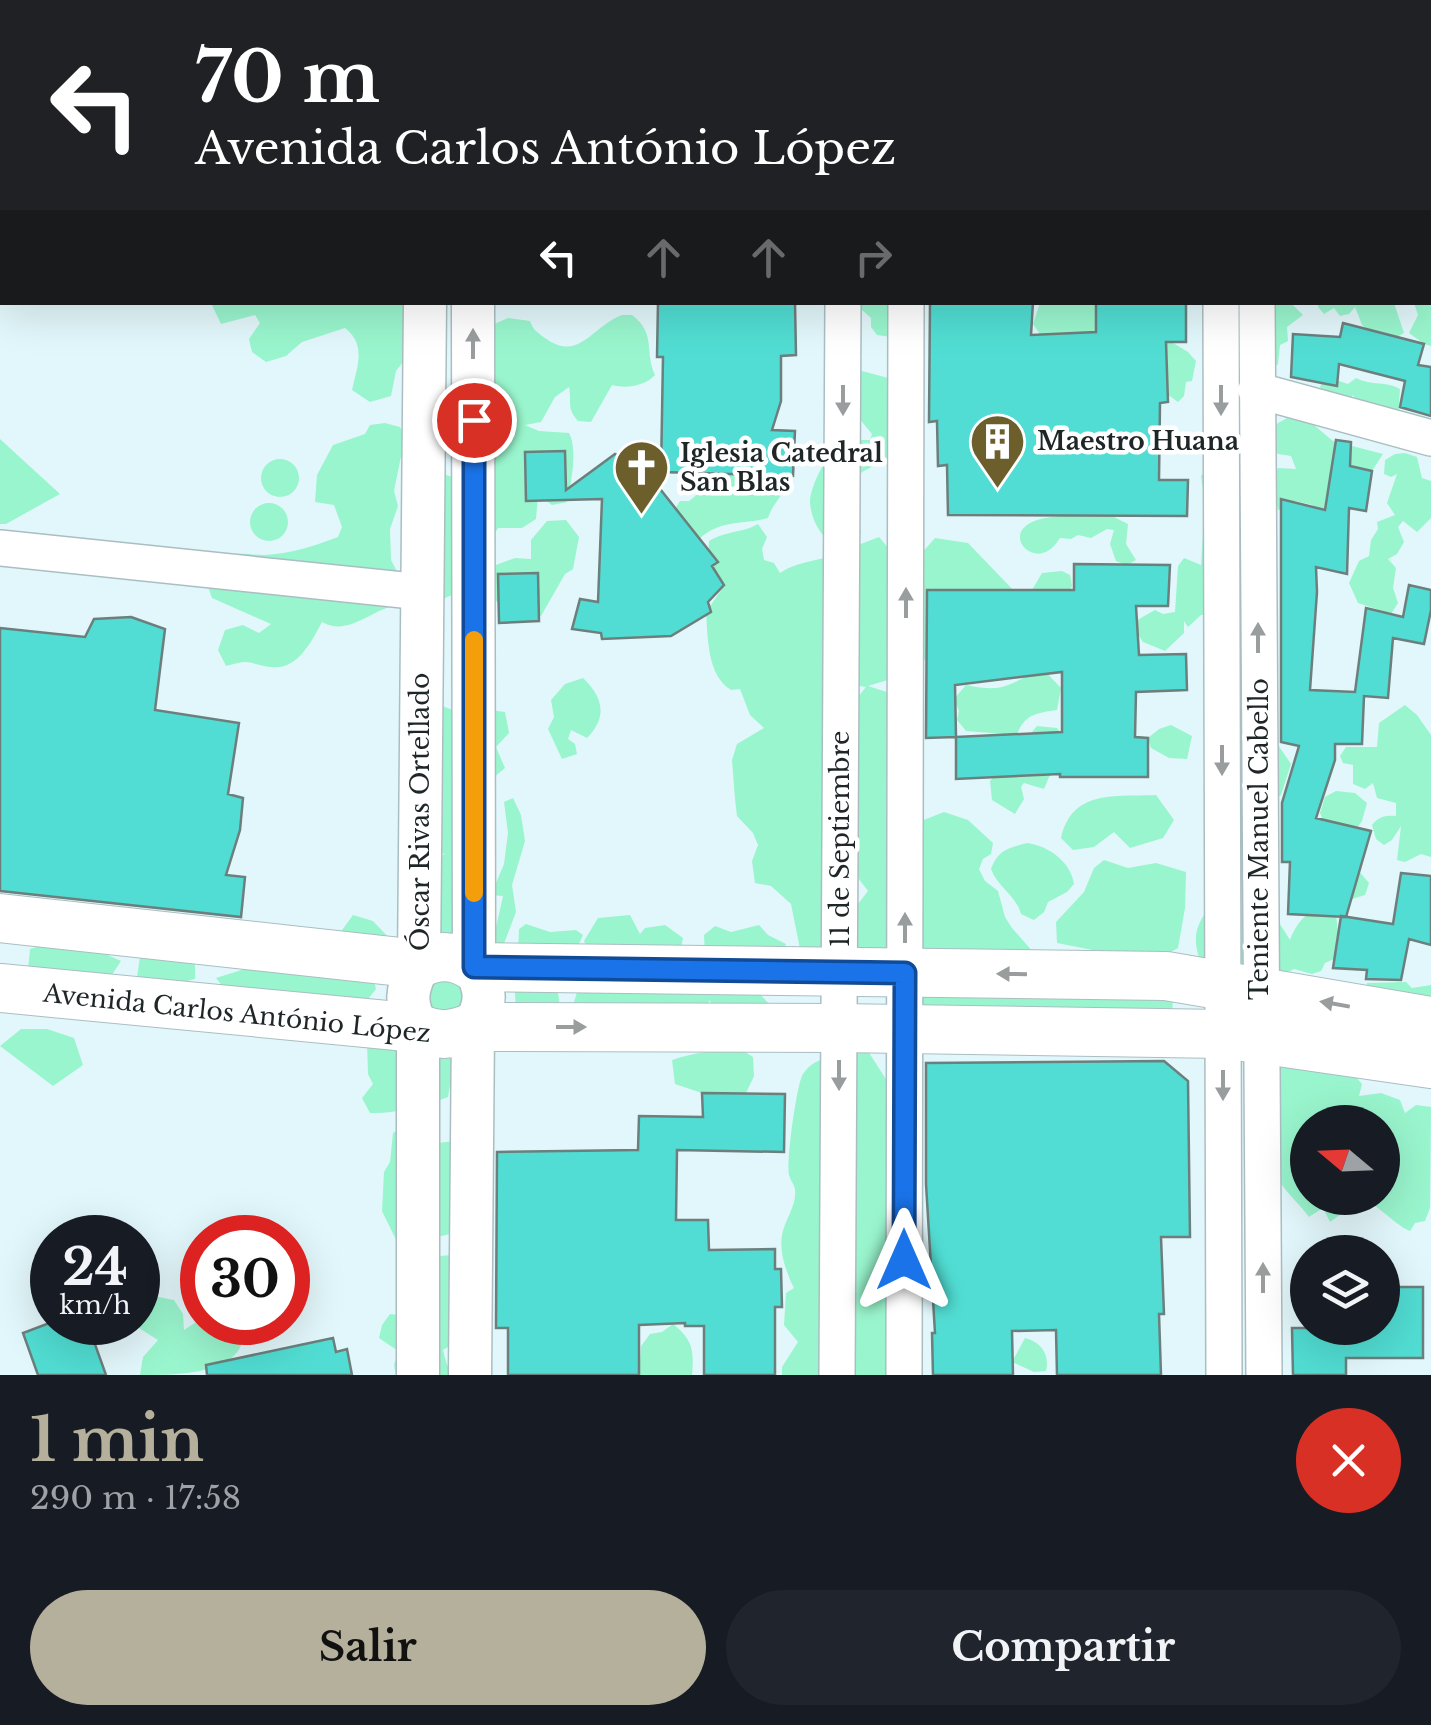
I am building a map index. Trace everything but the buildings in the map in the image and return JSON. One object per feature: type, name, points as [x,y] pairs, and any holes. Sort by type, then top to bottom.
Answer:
[{"type":"main road","points":[[0,918],[419,964],[433,957],[460,958],[474,967],[1166,976],[1431,1022]]},
{"type":"main road","name":"Avenida Carlos António López","points":[[0,988],[418,1028],[432,1034],[452,1035],[474,1027],[839,1028],[1242,1037],[1431,1064]]},
{"type":"street","name":"Óscar Rivas Ortellado","points":[[418,1375],[418,1028],[406,1008],[409,983],[419,964],[424,305]]},
{"type":"street","points":[[470,1375],[474,1027],[484,1010],[484,985],[474,967],[474,305]]},
{"type":"street","name":"11 de Septiembre","points":[[837,1375],[843,305]]},
{"type":"street","points":[[904,1375],[906,305]]},
{"type":"street","name":"Teniente Manuel Cabello","points":[[1221,305],[1242,1037],[1264,1375]]},
{"type":"street","name":"Teniente Manuel Cabello","points":[[1241,988],[1258,305]]},
{"type":"street","points":[[1256,390],[1431,438]]},
{"type":"street","points":[[0,548],[422,592]]},
{"type":"street","name":"Teniente Manuel Cabello","points":[[1224,1375],[1242,1037]]},
{"type":"green space","points":[[212,305],[426,305],[431,356],[403,362],[396,371],[391,396],[370,402],[352,390],[358,349],[345,328],[302,342],[286,356],[266,362],[252,352],[249,339],[260,323],[255,315],[221,324]]},
{"type":"green space","points":[[856,305],[915,305],[891,337],[877,335],[871,318]]},
{"type":"green space","points":[[1039,305],[1103,305],[1096,339],[1044,340],[1033,324]]},
{"type":"green space","points":[[1256,305],[1293,305],[1303,315],[1287,327],[1288,341],[1280,345],[1278,364],[1270,372]]},
{"type":"green space","points":[[1395,305],[1404,333],[1386,343],[1362,325],[1355,307],[1340,316],[1334,308],[1324,314],[1318,307]]},
{"type":"green space","points":[[1415,305],[1431,305],[1431,346],[1409,333],[1418,315]]},
{"type":"green space","points":[[622,315],[632,315],[645,329],[655,375],[635,386],[612,385],[591,422],[578,421],[574,416],[569,387],[555,397],[541,422],[525,425],[539,431],[569,433],[573,457],[567,502],[552,505],[538,495],[536,519],[522,528],[498,528],[459,592],[438,601],[417,574],[401,563],[403,521],[438,472],[463,481],[494,324],[508,318],[530,321],[545,338],[567,346],[585,340]]},
{"type":"green space","points":[[1165,338],[1196,361],[1192,381],[1186,382],[1184,396],[1178,402],[1164,392]]},
{"type":"green space","points":[[858,370],[896,380],[903,441],[883,461],[862,472],[857,481],[859,538],[839,550],[823,535],[810,503],[821,469],[833,451],[848,440],[870,440],[872,434],[858,417]]},
{"type":"green space","points":[[1324,376],[1348,384],[1356,378],[1400,389],[1398,419],[1361,408],[1353,395],[1349,402],[1324,396],[1320,387]]},
{"type":"green space","points":[[1287,418],[1309,421],[1333,441],[1383,454],[1372,471],[1332,463],[1324,509],[1318,517],[1307,513],[1313,505],[1295,501],[1278,510],[1271,481],[1278,468],[1296,469],[1291,456],[1272,453],[1273,426]]},
{"type":"green space","points":[[370,425],[400,427],[405,437],[394,491],[398,506],[390,529],[391,560],[403,583],[397,605],[351,624],[332,626],[322,622],[302,653],[289,664],[271,667],[246,662],[226,666],[218,650],[225,630],[243,625],[259,633],[271,624],[212,598],[207,584],[230,555],[283,553],[338,537],[342,527],[334,505],[315,502],[317,475],[333,445],[365,434]]},
{"type":"green space","points":[[0,439],[60,494],[6,524],[0,524]]},
{"type":"green space","points":[[1405,453],[1417,457],[1422,478],[1431,481],[1431,518],[1417,532],[1403,521],[1398,527],[1404,542],[1397,554],[1388,559],[1396,568],[1393,588],[1398,603],[1391,614],[1358,603],[1349,583],[1359,561],[1369,556],[1377,522],[1395,515],[1387,503],[1397,474],[1384,474],[1385,460]]},
{"type":"green space","points":[[280,459],[293,465],[299,478],[293,491],[280,497],[267,491],[261,478],[267,465]]},
{"type":"green space","points":[[743,465],[781,475],[786,486],[768,518],[724,525],[699,539],[673,512],[680,501],[689,501],[703,490],[714,492],[713,477]]},
{"type":"green space","points":[[1210,466],[1233,483],[1252,489],[1258,645],[1238,659],[1207,651],[1206,615],[1188,627],[1184,621],[1184,633],[1165,651],[1143,642],[1134,628],[1139,619],[1155,610],[1163,614],[1175,612],[1178,566],[1184,558],[1201,565],[1205,502],[1201,476]]},
{"type":"green space","points":[[269,503],[282,509],[288,522],[282,535],[269,541],[256,535],[250,522],[256,509]]},
{"type":"green space","points":[[1063,516],[1114,517],[1128,524],[1126,544],[1136,560],[1127,565],[1116,561],[1110,544],[1114,530],[1107,529],[1091,538],[1060,538],[1040,554],[1024,548],[1020,540],[1027,525]]},
{"type":"green space","points":[[566,520],[579,537],[573,569],[565,574],[541,616],[486,598],[488,568],[515,558],[531,559],[531,540],[547,521]]},
{"type":"green space","points":[[758,524],[767,537],[762,549],[764,560],[774,563],[780,573],[833,555],[839,574],[840,720],[866,687],[847,684],[851,650],[847,633],[847,560],[853,547],[879,537],[890,550],[920,555],[935,538],[968,543],[1016,593],[1009,617],[966,645],[950,647],[937,642],[917,671],[868,686],[890,693],[904,726],[916,774],[898,813],[905,856],[894,887],[906,928],[891,955],[882,959],[851,950],[841,931],[841,938],[828,949],[810,957],[801,954],[791,904],[771,886],[755,883],[752,861],[758,845],[737,816],[732,760],[737,744],[764,728],[750,715],[740,689],[731,690],[717,675],[710,656],[706,612],[724,586],[716,586],[708,557],[709,541]],"holes":[[[841,767],[859,795],[847,805],[851,826],[841,835]],[[841,840],[852,870],[868,891],[841,926]]]},
{"type":"green space","points":[[1062,571],[1070,575],[1072,586],[1059,609],[1029,595],[1042,573]]},
{"type":"green space","points":[[1044,670],[1061,688],[1057,710],[1027,719],[1017,735],[966,731],[957,720],[959,711],[954,699],[966,685],[1000,687]]},
{"type":"green space","points":[[1259,674],[1274,739],[1291,764],[1281,795],[1266,808],[1263,870],[1243,877],[1243,906],[1278,921],[1290,940],[1307,915],[1351,899],[1356,881],[1348,869],[1357,869],[1369,883],[1365,895],[1352,899],[1336,915],[1334,959],[1325,963],[1321,971],[1312,974],[1294,969],[1271,981],[1243,967],[1199,958],[1196,941],[1201,921],[1214,900],[1231,689]]},
{"type":"green space","points":[[583,678],[599,700],[600,715],[587,738],[571,730],[568,739],[575,744],[577,754],[562,759],[548,729],[554,717],[551,700],[565,684]]},
{"type":"green space","points":[[1405,705],[1431,735],[1431,857],[1421,854],[1405,862],[1397,860],[1401,826],[1384,845],[1376,839],[1372,825],[1383,817],[1396,816],[1396,803],[1377,798],[1373,783],[1365,789],[1353,784],[1353,765],[1343,763],[1340,756],[1346,747],[1377,747],[1379,723]]},
{"type":"green space","points":[[442,706],[453,710],[465,940],[445,954],[425,863],[445,854],[425,850]]},
{"type":"green space","points":[[489,710],[505,712],[509,733],[496,747],[505,768],[474,794]]},
{"type":"green space","points":[[1171,725],[1192,736],[1187,759],[1169,758],[1151,748],[1148,738]]},
{"type":"green space","points":[[1037,726],[1057,728],[1065,739],[1044,789],[1024,783],[1024,799],[1015,814],[992,800],[990,781]]},
{"type":"green space","points":[[1336,791],[1355,793],[1367,803],[1355,831],[1327,829],[1320,813],[1325,797]]},
{"type":"green space","points":[[1156,795],[1174,820],[1163,838],[1130,848],[1114,832],[1094,847],[1073,850],[1061,838],[1067,822],[1085,803],[1111,797]]},
{"type":"green space","points":[[513,798],[521,815],[525,841],[512,885],[516,912],[503,946],[491,950],[503,896],[491,895],[504,864],[508,833],[504,802]]},
{"type":"green space","points":[[944,812],[968,820],[993,843],[991,854],[983,859],[979,869],[985,881],[998,891],[1012,928],[1034,953],[1173,997],[1172,1018],[917,1030],[915,970],[921,821]]},
{"type":"green space","points":[[1027,843],[1058,856],[1074,884],[1048,902],[1034,920],[1021,914],[991,869],[1004,851]]},
{"type":"green space","points":[[1104,860],[1128,868],[1156,863],[1186,872],[1178,948],[1158,959],[1057,943],[1056,922],[1084,892],[1094,868]]},
{"type":"green space","points":[[353,915],[373,921],[389,938],[340,933]]},
{"type":"green space","points":[[630,915],[640,934],[645,928],[665,925],[683,938],[678,962],[592,959],[584,941],[598,918]]},
{"type":"green space","points":[[526,924],[550,932],[576,930],[583,935],[577,948],[518,950],[519,929]]},
{"type":"green space","points":[[759,925],[786,944],[781,960],[705,956],[704,935],[715,926],[731,932]]},
{"type":"green space","points":[[50,943],[101,952],[121,961],[105,985],[27,979],[30,949]]},
{"type":"green space","points":[[286,956],[372,974],[376,989],[365,1003],[234,1001],[216,978]]},
{"type":"green space","points":[[140,957],[195,963],[195,979],[165,984],[137,977]]},
{"type":"green space","points":[[455,966],[475,1006],[438,1027],[416,986]]},
{"type":"green space","points":[[1406,982],[1412,988],[1431,985],[1431,1062],[1354,1075],[1362,1084],[1359,1096],[1381,1093],[1400,1100],[1405,1113],[1416,1105],[1431,1107],[1430,1208],[1425,1221],[1415,1223],[1410,1231],[1387,1215],[1400,1215],[1400,1105],[1290,1105],[1290,1194],[1275,1174],[1248,1102],[1248,1061],[1366,1014],[1367,983]]},
{"type":"green space","points":[[580,983],[760,994],[780,1016],[717,1011],[709,1000],[708,1028],[516,1027],[515,990],[541,988],[558,993],[560,1007],[573,1005]]},
{"type":"green space","points":[[21,1029],[47,1029],[74,1038],[83,1065],[53,1086],[0,1046]]},
{"type":"green space","points":[[376,1038],[455,1058],[448,1097],[409,1109],[370,1113],[362,1098],[373,1084],[368,1074],[367,1041]]},
{"type":"green space","points":[[734,1045],[753,1057],[754,1076],[746,1093],[702,1093],[675,1084],[672,1060]]},
{"type":"green space","points":[[866,1048],[893,1090],[886,1116],[897,1166],[885,1184],[893,1198],[891,1299],[885,1321],[895,1338],[891,1375],[782,1375],[782,1367],[798,1342],[784,1325],[786,1293],[794,1288],[781,1242],[795,1195],[788,1168],[801,1080],[817,1062]]},
{"type":"green space","points":[[408,1123],[436,1143],[466,1140],[450,1234],[399,1246],[382,1211],[384,1172],[390,1162],[393,1133]]},
{"type":"green space","points":[[451,1255],[456,1342],[443,1350],[454,1375],[396,1375],[398,1351],[379,1338],[382,1325],[390,1314],[398,1315],[429,1257]]},
{"type":"green space","points":[[160,1297],[174,1300],[180,1309],[180,1345],[240,1345],[220,1365],[188,1373],[140,1375],[143,1357],[154,1345],[160,1345]]},
{"type":"green space","points":[[673,1324],[691,1346],[692,1375],[639,1375],[641,1346],[650,1334]]},
{"type":"green space","points":[[1025,1338],[1043,1350],[1046,1371],[1034,1372],[1012,1362]]},
{"type":"slow traffic","points":[[474,640],[474,893]]},
{"type":"place","name":"Maestro Huana","points":[[998,490]]},
{"type":"place","name":"Iglesia Catedral San Blas","points":[[641,516]]},
{"type":"route","points":[[474,420],[474,967],[905,973],[904,1260]]}]
